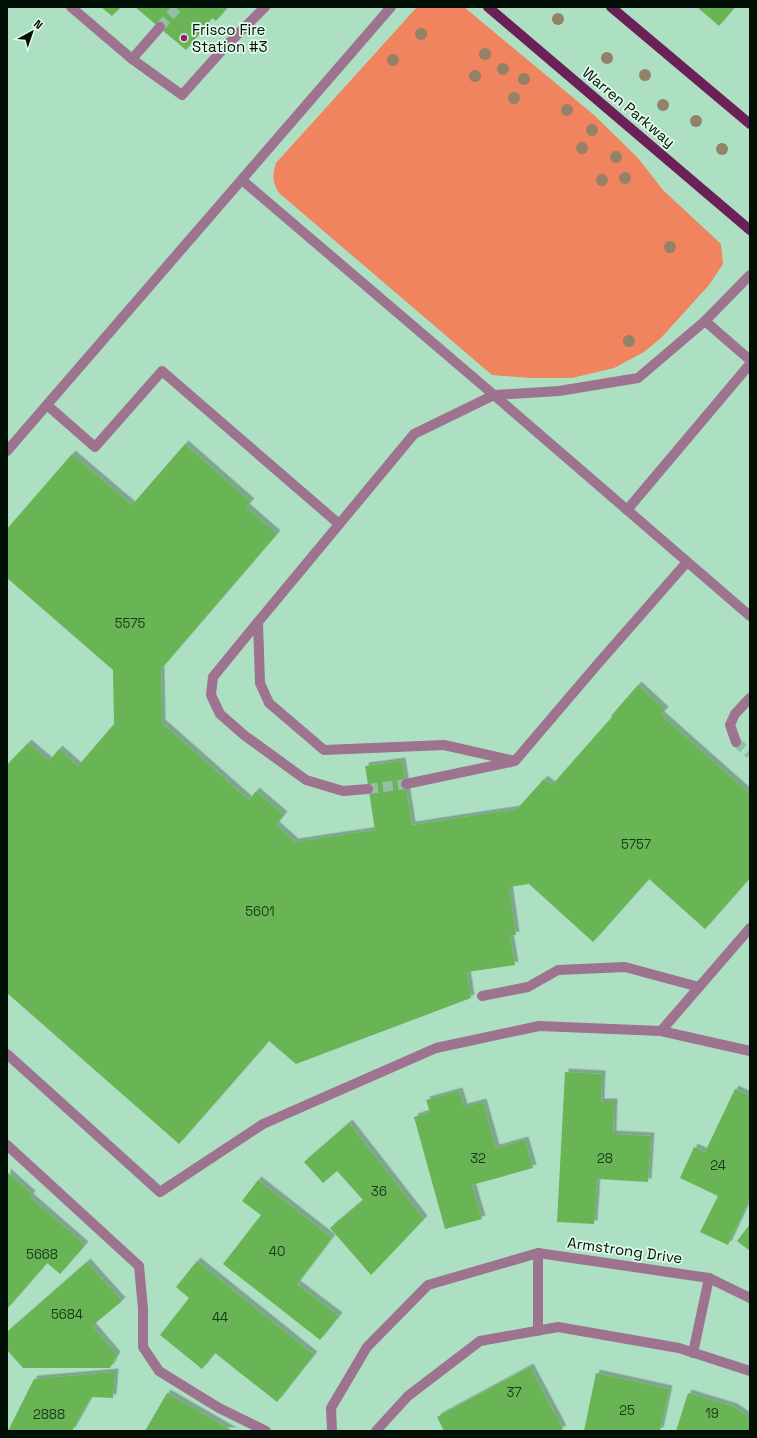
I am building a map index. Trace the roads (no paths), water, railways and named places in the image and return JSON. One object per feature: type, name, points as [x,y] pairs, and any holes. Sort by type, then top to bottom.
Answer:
[{"type":"main road","name":"Warren Parkway","points":[[488,7],[750,230]]},
{"type":"main road","points":[[611,7],[750,124]]},
{"type":"street","points":[[71,7],[132,59],[182,95],[224,48],[266,7]]},
{"type":"street","points":[[7,451],[391,7]]},
{"type":"street","points":[[132,59],[160,27]]},
{"type":"street","points":[[242,180],[750,616]]},
{"type":"street","points":[[368,789],[344,791],[306,780],[244,734],[220,714],[211,695],[213,677],[414,434],[494,395],[560,391],[638,378],[705,321],[750,275]]},
{"type":"street","points":[[705,321],[750,360]]},
{"type":"street","points":[[627,510],[750,364]]},
{"type":"street","points":[[47,405],[95,447],[162,371],[339,524]]},
{"type":"street","points":[[406,784],[515,761],[687,562]]},
{"type":"street","points":[[258,622],[260,683],[269,703],[324,750],[444,745],[515,761]]},
{"type":"street","points":[[736,742],[730,725],[735,714],[750,698]]},
{"type":"street","points":[[661,1031],[750,928]]},
{"type":"street","points":[[482,996],[528,987],[558,970],[625,967],[699,987]]},
{"type":"street","points":[[7,1054],[160,1192],[263,1124],[436,1048],[539,1026],[661,1031],[750,1051]]},
{"type":"street","points":[[7,1145],[139,1266],[143,1309],[143,1347],[159,1371],[219,1408],[266,1431]]},
{"type":"street","points":[[538,1253],[538,1331]]},
{"type":"street","name":"Armstrong Drive","points":[[332,1431],[331,1408],[367,1347],[428,1285],[538,1253],[709,1278],[750,1298]]},
{"type":"street","points":[[693,1353],[709,1278]]},
{"type":"street","points":[[376,1431],[408,1396],[480,1341],[558,1327],[679,1348],[750,1371]]},
{"type":"tunnel","points":[[160,27],[178,7]]},
{"type":"tunnel","points":[[736,742],[750,754]]},
{"type":"tunnel","points":[[368,789],[406,784]]},
{"type":"place","name":"Frisco Fire Station #3","points":[[184,38]]}]
